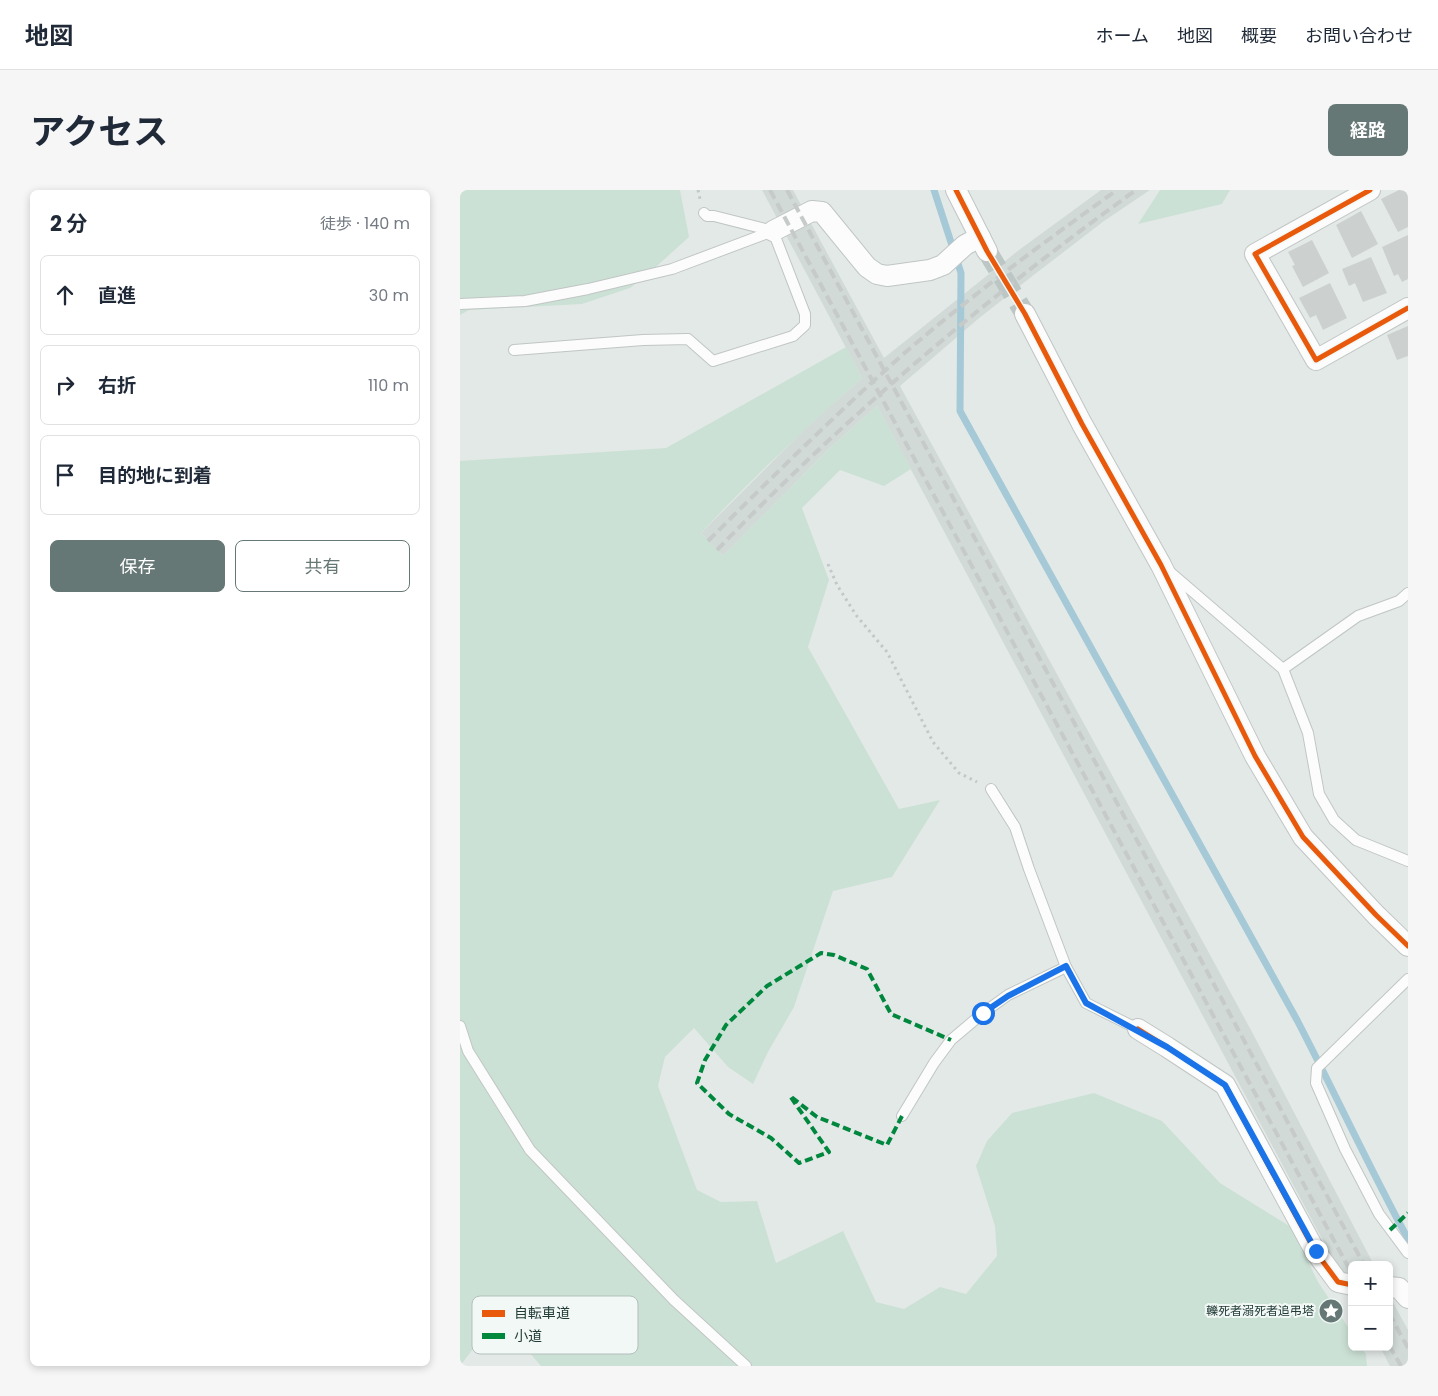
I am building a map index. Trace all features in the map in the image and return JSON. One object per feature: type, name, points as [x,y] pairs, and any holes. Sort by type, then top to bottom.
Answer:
[{"type":"street","points":[[773,231],[812,211],[822,212],[867,266],[877,274],[887,276],[930,270],[977,244],[956,190]]},
{"type":"street","points":[[1370,190],[1255,254],[1316,360],[1408,308]]},
{"type":"street","points":[[1025,314],[1082,424],[1162,565],[1255,756],[1303,837],[1376,916],[1408,946]]},
{"type":"street","points":[[1138,1030],[1225,1085],[1316,1251],[1338,1282],[1348,1284]]},
{"type":"street","points":[[1393,1287],[1399,1288],[1408,1298]]},
{"type":"lane","points":[[704,213],[707,216],[714,216],[773,231]]},
{"type":"lane","points":[[460,304],[525,300],[588,289],[672,269],[773,231]]},
{"type":"lane","points":[[514,350],[643,340],[688,339],[713,361],[793,336],[805,325],[805,314],[773,231]]},
{"type":"lane","points":[[1162,565],[1283,669],[1308,733],[1320,794],[1334,820],[1356,840],[1408,861]]},
{"type":"lane","points":[[1283,669],[1358,616],[1399,601],[1408,593]]},
{"type":"lane","points":[[992,789],[1015,827],[1066,966],[1086,1003],[1138,1030]]},
{"type":"lane","points":[[902,1116],[934,1063],[951,1040],[983,1013],[1008,996],[1066,966]]},
{"type":"lane","points":[[1408,979],[1317,1068],[1316,1083],[1345,1149],[1379,1214],[1408,1253]]},
{"type":"lane","points":[[460,1026],[468,1051],[530,1150],[674,1300],[746,1366]]},
{"type":"path","points":[[828,564],[837,585],[856,615],[887,652],[932,742],[959,773]]},
{"type":"shaded area","points":[[762,190],[793,190],[884,358],[1019,250],[1101,190],[1150,190],[1104,221],[1035,274],[978,319],[900,386],[1252,1032],[1372,1261],[1348,1261],[1348,1288],[877,406],[829,449],[723,556],[701,533],[810,424],[862,378]]},
{"type":"shaded area","points":[[1393,1302],[1408,1330],[1408,1366],[1390,1366],[1382,1351],[1393,1351]]},
{"type":"green space","points":[[460,190],[680,190],[689,237],[630,288],[582,304],[469,310],[460,315]]},
{"type":"green space","points":[[1160,190],[1230,190],[1222,204],[1138,224]]},
{"type":"green space","points":[[846,347],[862,378],[780,453],[701,533],[723,556],[829,449],[877,406],[911,469],[884,486],[840,470],[802,508],[829,580],[808,647],[899,809],[940,800],[892,877],[833,891],[794,1007],[768,1052],[753,1084],[728,1067],[694,1028],[665,1057],[658,1086],[697,1190],[721,1202],[757,1201],[776,1263],[843,1231],[876,1302],[904,1309],[940,1287],[966,1294],[997,1256],[995,1226],[976,1166],[987,1141],[1012,1113],[1094,1093],[1162,1121],[1220,1183],[1291,1227],[1318,1282],[1348,1327],[1348,1351],[1364,1351],[1367,1366],[541,1366],[531,1354],[638,1354],[638,1296],[472,1296],[472,1350],[460,1366],[460,461],[666,448]]},
{"type":"building","points":[[1399,190],[1408,191],[1408,227],[1398,232],[1381,199]]},
{"type":"building","points":[[1361,211],[1378,244],[1352,258],[1336,225]]},
{"type":"building","points":[[1408,235],[1408,279],[1402,282],[1398,274],[1394,276],[1382,247]]},
{"type":"building","points":[[1312,240],[1329,273],[1303,287],[1292,266],[1295,265],[1288,252]]},
{"type":"building","points":[[1371,257],[1387,293],[1363,302],[1355,283],[1349,286],[1342,269]]},
{"type":"building","points":[[1330,283],[1347,318],[1323,330],[1316,315],[1310,318],[1299,298]]},
{"type":"building","points":[[1408,326],[1408,356],[1397,360],[1387,335]]},
{"type":"waterway","points":[[934,190],[961,273],[960,411],[1297,1020],[1408,1239]]},
{"type":"tunnel","points":[[987,251],[1025,314]]},
{"type":"railway","points":[[770,190],[1348,1267]]},
{"type":"railway","points":[[787,190],[1362,1261]]},
{"type":"railway","points":[[708,541],[900,357],[979,292],[1117,190]]},
{"type":"railway","points":[[717,550],[815,453],[918,361],[1025,273],[1136,190]]},
{"type":"railway","points":[[1393,1320],[1408,1348]]},
{"type":"railway","points":[[1392,1351],[1401,1366]]},
{"type":"marked path","points":[[902,1116],[887,1145],[817,1117],[790,1096],[829,1152],[799,1163],[771,1138],[729,1114],[697,1083],[705,1060],[726,1025],[767,986],[821,953],[834,955],[867,969],[891,1014],[951,1040]]},
{"type":"marked path","points":[[1390,1230],[1408,1213]]},
{"type":"cycle path","points":[[956,190],[987,251],[1025,314],[1082,424],[1161,565],[1255,756],[1303,837],[1376,915],[1408,946]]},
{"type":"cycle path","points":[[1370,190],[1255,254],[1316,360],[1408,308]]},
{"type":"cycle path","points":[[1138,1029],[1225,1085],[1315,1251],[1338,1282],[1348,1284]]},
{"type":"place","name":"轢死者溺死者追弔塔","points":[[1331,1311]]},
{"type":"route","points":[[983,1013],[1008,996],[1066,966],[1086,1003],[1167,1047],[1225,1085],[1316,1251]]}]
